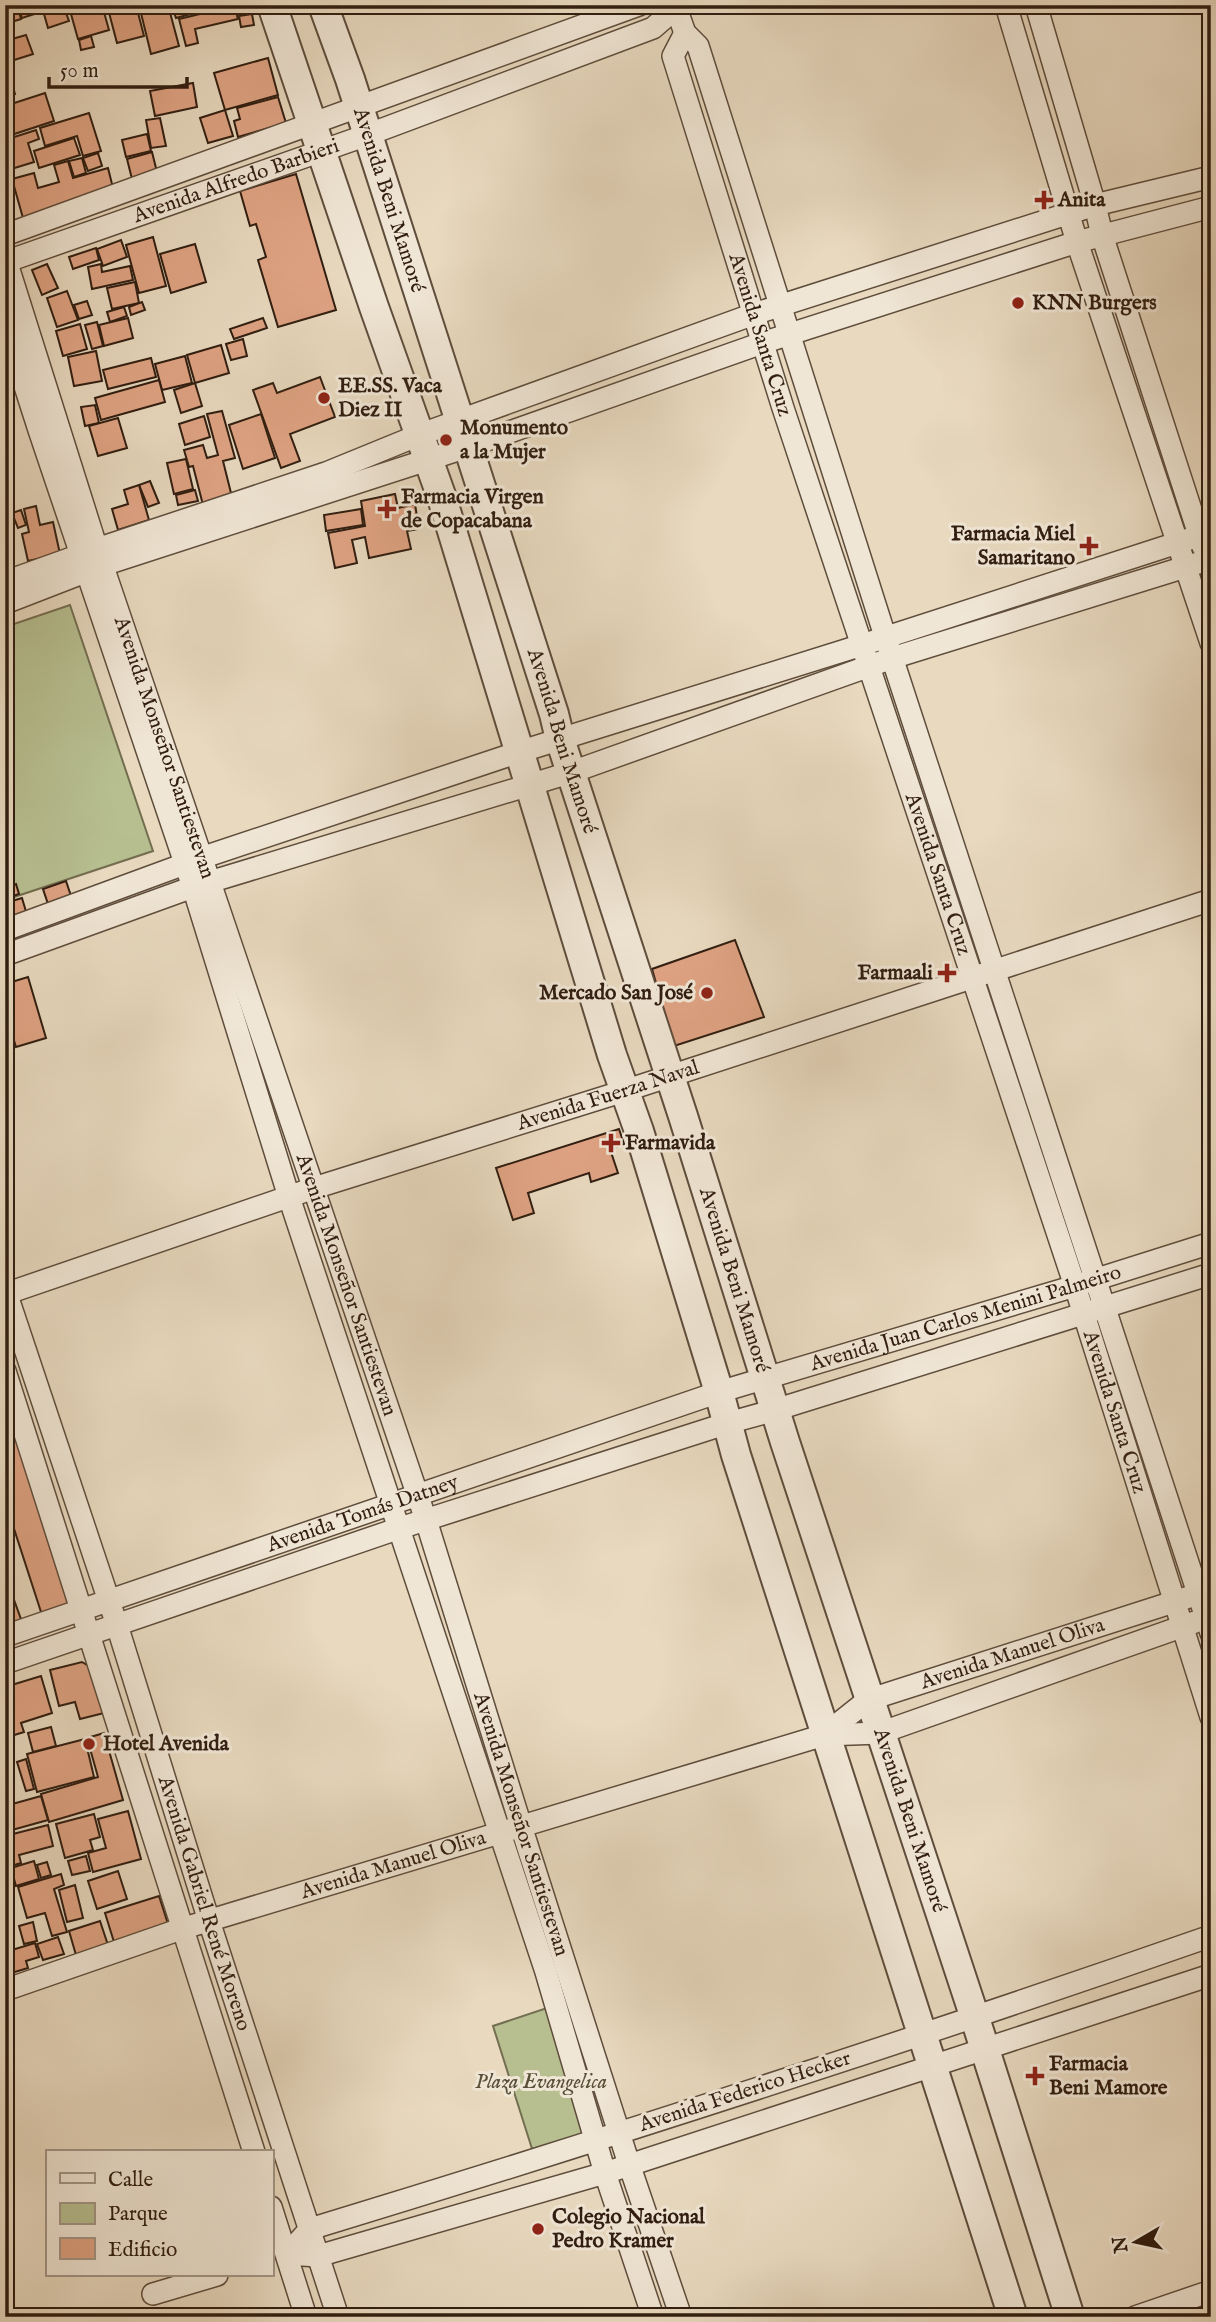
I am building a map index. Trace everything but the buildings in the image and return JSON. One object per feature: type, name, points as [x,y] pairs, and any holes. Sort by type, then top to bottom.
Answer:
[{"type":"street","name":"Avenida Beni Mamoré","points":[[272,5],[442,498],[624,1091],[643,1143],[736,1455],[1013,2317]]},
{"type":"street","name":"Avenida Beni Mamoré","points":[[323,5],[1070,2317]]},
{"type":"street","name":"Avenida Alfredo Barbieri","points":[[5,235],[639,5]]},
{"type":"street","points":[[654,5],[675,7]]},
{"type":"street","points":[[1006,5],[1077,242],[1211,643]]},
{"type":"street","points":[[5,955],[202,885],[572,772],[892,658],[1186,567],[1209,564],[1205,533],[1102,235],[1096,205],[1036,5]]},
{"type":"street","name":"Avenida Alfredo Barbieri","points":[[6,260],[367,135],[653,28],[675,7]]},
{"type":"street","name":"Avenida Santa Cruz","points":[[675,7],[685,33],[698,46],[892,658],[994,969],[1211,1717]]},
{"type":"street","name":"Avenida Santa Cruz","points":[[685,33],[673,56],[762,343],[971,978],[1085,1283]]},
{"type":"street","points":[[462,434],[754,314],[1096,205],[1211,177]]},
{"type":"street","points":[[5,603],[92,561],[326,473],[424,447],[789,335],[1077,242],[1211,206]]},
{"type":"street","name":"Avenida Monseñor Santiestevan","points":[[6,260],[92,561]]},
{"type":"street","name":"Avenida Monseñor Santiestevan","points":[[5,324],[92,561],[193,862],[314,1188],[426,1520],[520,1826],[681,2317]]},
{"type":"street","points":[[5,930],[193,862],[519,752],[862,645],[1205,533]]},
{"type":"street","points":[[5,582],[92,561]]},
{"type":"street","name":"Avenida Monseñor Santiestevan","points":[[202,885],[289,1197],[397,1530],[546,1972],[604,2173],[653,2317]]},
{"type":"street","name":"Avenida Fuerza Naval","points":[[6,1292],[314,1188],[624,1091],[1211,900]]},
{"type":"street","name":"Avenida Juan Carlos Menini Palmeiro","points":[[719,1392],[1211,1243]]},
{"type":"street","name":"Avenida Juan Carlos Menini Palmeiro","points":[[728,1423],[1211,1273]]},
{"type":"street","name":"Avenida Gabriel René Moreno","points":[[6,1292],[117,1625],[209,1921],[338,2317]]},
{"type":"street","name":"Avenida Santa Cruz","points":[[1093,1309],[1205,1591],[1209,1623]]},
{"type":"street","name":"Avenida Gabriel René Moreno","points":[[5,1371],[253,2150]]},
{"type":"street","name":"Avenida Tomás Datney","points":[[5,1636],[719,1392]]},
{"type":"street","name":"Avenida Tomás Datney","points":[[91,1634],[426,1520],[728,1423]]},
{"type":"street","name":"Avenida Manuel Oliva","points":[[824,1735],[869,1700],[1205,1591]]},
{"type":"street","name":"Avenida Manuel Oliva","points":[[5,1990],[181,1929],[824,1735],[880,1733],[1183,1627],[1209,1623]]},
{"type":"street","points":[[5,1662],[91,1634]]},
{"type":"street","name":"Avenida Federico Hecker","points":[[279,2256],[310,2229],[596,2141],[923,2035],[1211,1936]]},
{"type":"street","name":"Avenida Federico Hecker","points":[[279,2256],[318,2256],[604,2173],[1211,1975]]},
{"type":"street","points":[[273,2219],[279,2256],[306,2317]]},
{"type":"street","points":[[153,2294],[214,2276]]},
{"type":"street","points":[[1135,2317],[1211,2291]]},
{"type":"green space","points":[[70,605],[153,851],[5,900],[5,627]]},
{"type":"green space","name":"Plaza Evangelica","points":[[547,2008],[588,2138],[534,2155],[493,2026]]},
{"type":"place","name":"Anita","points":[[1044,200]]},
{"type":"place","name":"KNN Burgers","points":[[1018,303]]},
{"type":"place","name":"EE.SS. Vaca Diez II","points":[[324,398]]},
{"type":"place","name":"Monumento a la Mujer","points":[[446,440]]},
{"type":"place","name":"Farmacia Virgen de Copacabana","points":[[387,509]]},
{"type":"place","name":"Farmacia Miel Samaritano","points":[[1089,546]]},
{"type":"place","name":"Farmaali","points":[[947,973]]},
{"type":"place","name":"Mercado San José","points":[[707,993]]},
{"type":"place","name":"Farmavida","points":[[611,1143]]},
{"type":"place","name":"Hotel Avenida","points":[[89,1744]]},
{"type":"place","name":"Farmacia Beni Mamore","points":[[1035,2076]]},
{"type":"place","name":"Colegio Nacional Pedro Kramer","points":[[538,2229]]}]
